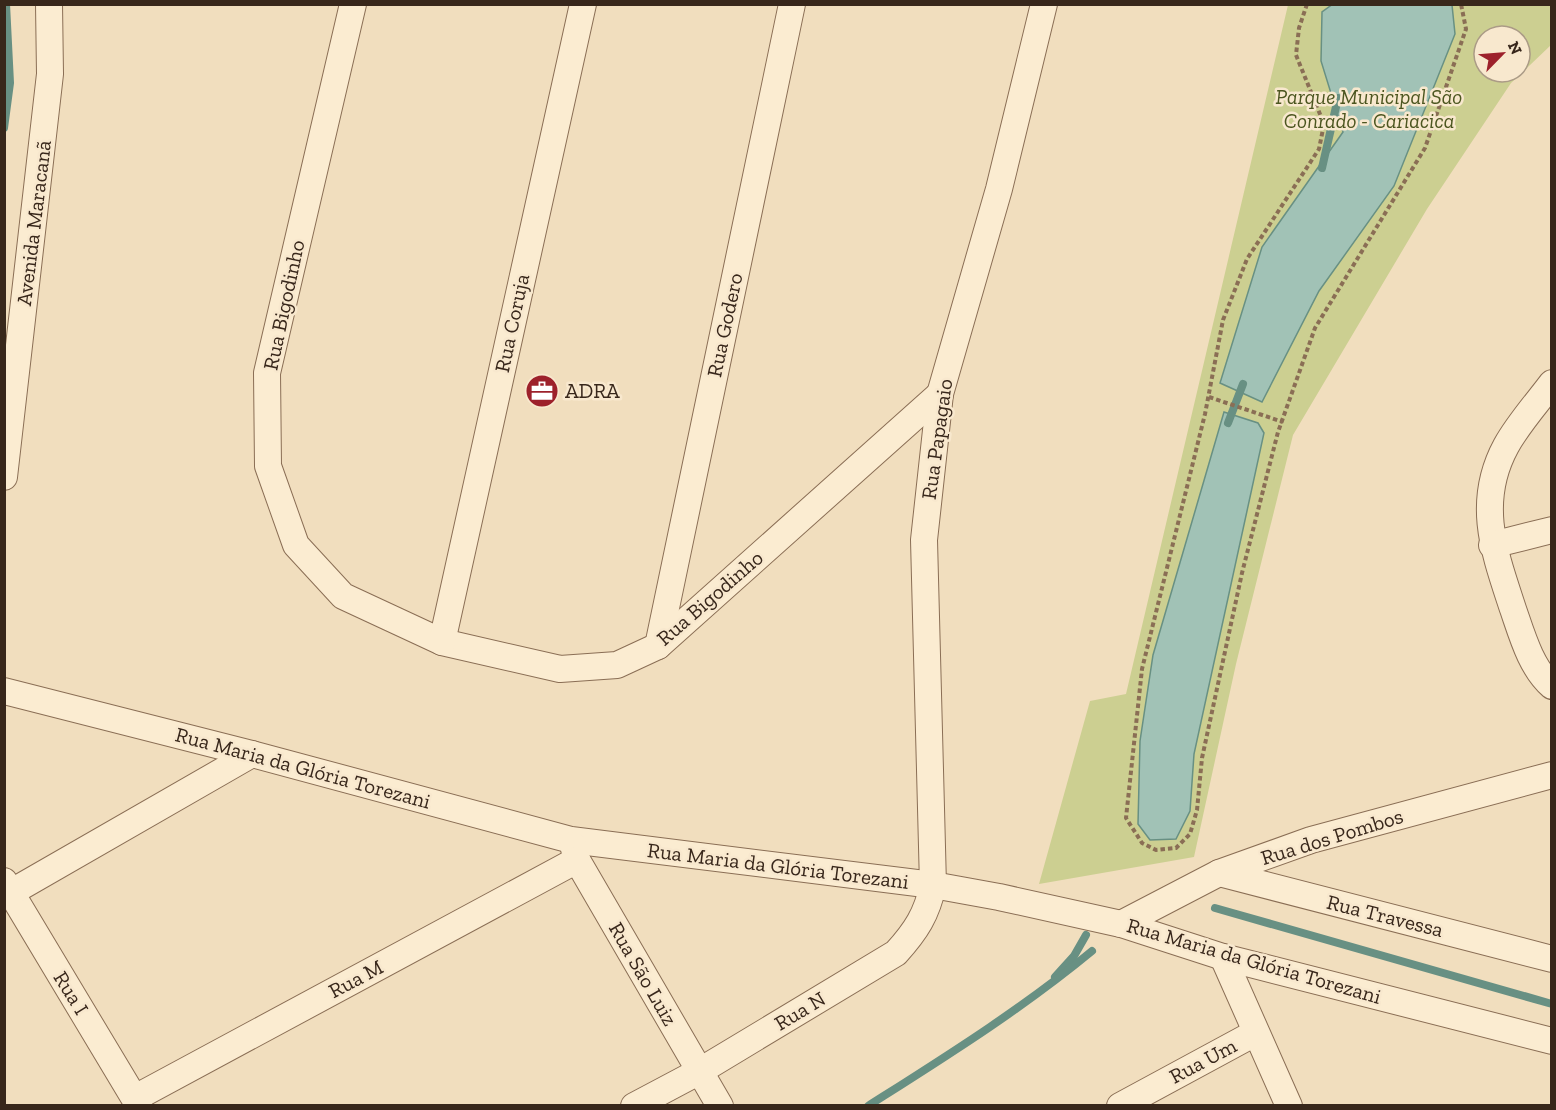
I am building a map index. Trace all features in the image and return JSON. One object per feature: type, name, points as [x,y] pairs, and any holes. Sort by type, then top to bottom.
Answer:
[{"type":"street","name":"Avenida Maracanã","points":[[4,477],[50,74],[50,4]]},
{"type":"street","name":"Rua Bigodinho","points":[[353,4],[267,373],[268,466],[296,545],[343,596],[442,642],[560,669],[617,665],[658,646],[940,393]]},
{"type":"street","name":"Rua Coruja","points":[[442,642],[583,4]]},
{"type":"street","name":"Rua Godero","points":[[658,646],[792,4]]},
{"type":"street","name":"Rua Papagaio","points":[[933,885],[924,540],[940,393],[999,189],[1044,4]]},
{"type":"street","points":[[1551,383],[1506,447],[1490,495],[1492,545],[1524,640],[1543,678],[1551,686]]},
{"type":"street","points":[[1492,545],[1551,530]]},
{"type":"street","name":"Rua Maria da Glória Torezani","points":[[4,691],[252,754],[574,850],[933,885],[1121,924],[1223,957],[1551,1041]]},
{"type":"street","points":[[7,887],[252,754]]},
{"type":"street","name":"Rua dos Pombos","points":[[1121,924],[1219,873],[1311,840],[1551,775]]},
{"type":"street","name":"Rua São Luiz","points":[[574,850],[720,1106]]},
{"type":"street","name":"Rua M","points":[[137,1102],[574,850]]},
{"type":"street","name":"Rua Travessa","points":[[1219,873],[1551,959]]},
{"type":"street","name":"Rua N","points":[[634,1106],[700,1071],[896,953],[916,931],[928,908],[933,885]]},
{"type":"street","name":"Rua I","points":[[7,887],[137,1102]]},
{"type":"street","points":[[1223,957],[1289,1106]]},
{"type":"street","name":"Rua Um","points":[[1119,1106],[1255,1033]]},
{"type":"path","points":[[1307,4],[1299,28],[1296,55],[1324,124],[1319,149],[1247,259],[1223,320],[1209,397],[1142,669],[1126,818],[1142,843],[1156,850],[1176,848],[1190,834],[1197,810],[1202,758],[1223,656],[1283,422],[1315,328],[1425,148],[1466,29],[1461,4]]},
{"type":"path","points":[[1209,397],[1283,422]]},
{"type":"green space","name":"Parque Municipal São Conrado - Cariacica","points":[[1288,5],[1551,5],[1551,45],[1532,63],[1532,24],[1472,24],[1472,84],[1510,84],[1427,209],[1293,435],[1236,664],[1194,857],[1039,884],[1090,701],[1126,694]]},
{"type":"water","points":[[1333,4],[1452,5],[1455,34],[1394,186],[1319,291],[1262,402],[1220,383],[1262,247],[1343,132],[1321,61],[1322,12]]},
{"type":"water","points":[[1224,412],[1258,423],[1264,433],[1194,754],[1190,811],[1176,839],[1150,840],[1138,824],[1140,741],[1153,655]]},
{"type":"waterway","points":[[4,128],[10,83],[6,4]]},
{"type":"waterway","points":[[1322,168],[1338,98]]},
{"type":"waterway","points":[[1228,423],[1243,384]]},
{"type":"waterway","points":[[1215,908],[1552,1004]]},
{"type":"waterway","points":[[1055,977],[1074,956],[1086,935]]},
{"type":"waterway","points":[[868,1106],[1011,1013],[1092,951]]},
{"type":"place","name":"ADRA","points":[[542,391]]}]
